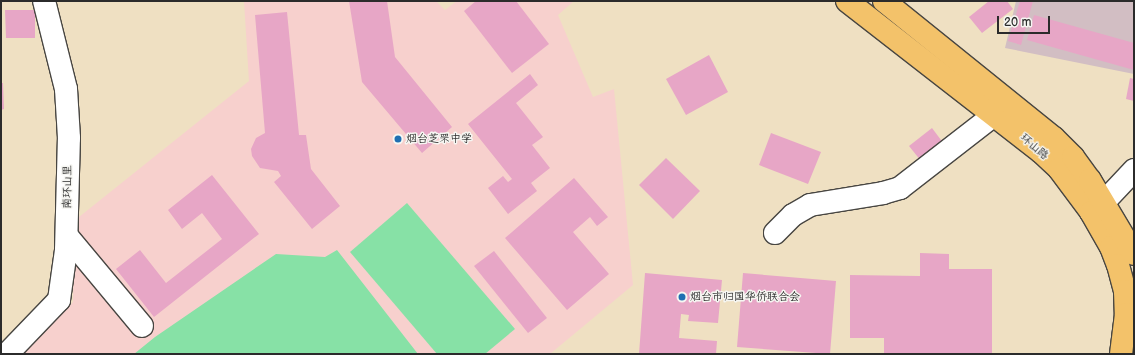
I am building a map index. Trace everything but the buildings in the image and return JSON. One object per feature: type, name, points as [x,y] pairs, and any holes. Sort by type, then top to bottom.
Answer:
[{"type":"main road","name":"环山路","points":[[847,1],[1041,152],[1097,207],[1134,254]]},
{"type":"main road","name":"环山路","points":[[884,1],[1054,138],[1073,158],[1097,207],[1118,265],[1125,291],[1126,314],[1121,354]]},
{"type":"street","name":"南环山里","points":[[7,354],[59,300],[66,250],[68,138],[66,89],[44,1]]},
{"type":"street","points":[[775,233],[793,214],[810,205],[883,193],[900,188],[994,115]]},
{"type":"street","points":[[1097,207],[1134,170]]},
{"type":"street","points":[[67,236],[142,326]]},
{"type":"shaded area","name":"烟台芝罘中学","points":[[244,1],[436,1],[445,10],[457,1],[574,1],[558,15],[593,97],[614,89],[633,285],[550,354],[23,354],[73,302],[74,221],[249,81]]},
{"type":"shaded area","points":[[1016,1],[1134,1],[1134,74],[1005,48]]},
{"type":"green space","points":[[407,203],[515,329],[485,354],[437,354],[350,252]]},
{"type":"green space","points":[[337,250],[418,354],[134,354],[155,337],[276,254],[325,257]]},
{"type":"place","name":"烟台芝罘中学","points":[[398,139]]},
{"type":"place","name":"烟台市归国华侨联合会","points":[[682,297]]}]
